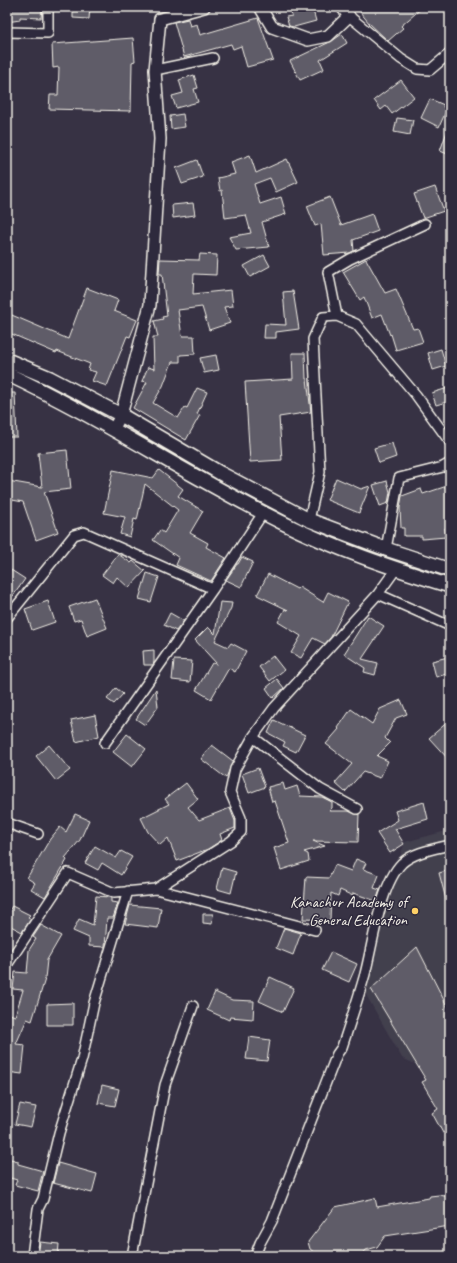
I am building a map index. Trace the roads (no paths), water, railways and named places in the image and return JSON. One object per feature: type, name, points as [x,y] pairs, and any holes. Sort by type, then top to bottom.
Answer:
[{"type":"main road","points":[[7,360],[50,378],[121,415],[220,474],[309,520],[386,549],[446,568],[437,582]]},
{"type":"main road","points":[[7,374],[113,430],[263,513],[319,540],[396,569],[450,586]]},
{"type":"street","points":[[7,32],[48,33],[48,7]]},
{"type":"street","points":[[113,430],[121,415],[150,305],[160,139],[155,70],[160,19],[174,11],[204,7]]},
{"type":"street","points":[[260,7],[272,27],[308,40],[328,36],[345,11],[401,59],[418,69],[430,70],[450,54]]},
{"type":"street","points":[[155,70],[213,58]]},
{"type":"street","points":[[337,316],[328,272],[350,259],[425,224]]},
{"type":"street","points":[[309,520],[320,472],[313,339],[323,317],[337,316],[356,324],[416,395],[450,442]]},
{"type":"street","points":[[386,549],[399,478],[443,467],[450,463]]},
{"type":"street","points":[[105,743],[213,589],[263,513]]},
{"type":"street","points":[[7,618],[74,535],[84,532],[213,589]]},
{"type":"street","points":[[156,889],[231,841],[241,832],[241,818],[230,792],[235,769],[253,737],[274,708],[378,594],[396,569]]},
{"type":"street","points":[[378,594],[450,626]]},
{"type":"street","points":[[253,737],[320,789],[357,809]]},
{"type":"street","points":[[7,823],[38,834]]},
{"type":"street","points":[[255,1256],[272,1221],[337,1054],[342,1047],[365,974],[384,898],[390,881],[408,858],[433,849],[450,845]]},
{"type":"street","points":[[7,965],[68,873],[114,893],[156,889],[315,930]]},
{"type":"street","points":[[32,1256],[38,1209],[43,1199],[59,1133],[82,1058],[94,1003],[128,891]]},
{"type":"street","points":[[132,1256],[165,1085],[193,1006]]},
{"type":"place","name":"Kanachur Academy of General Education","points":[[415,911]]}]
